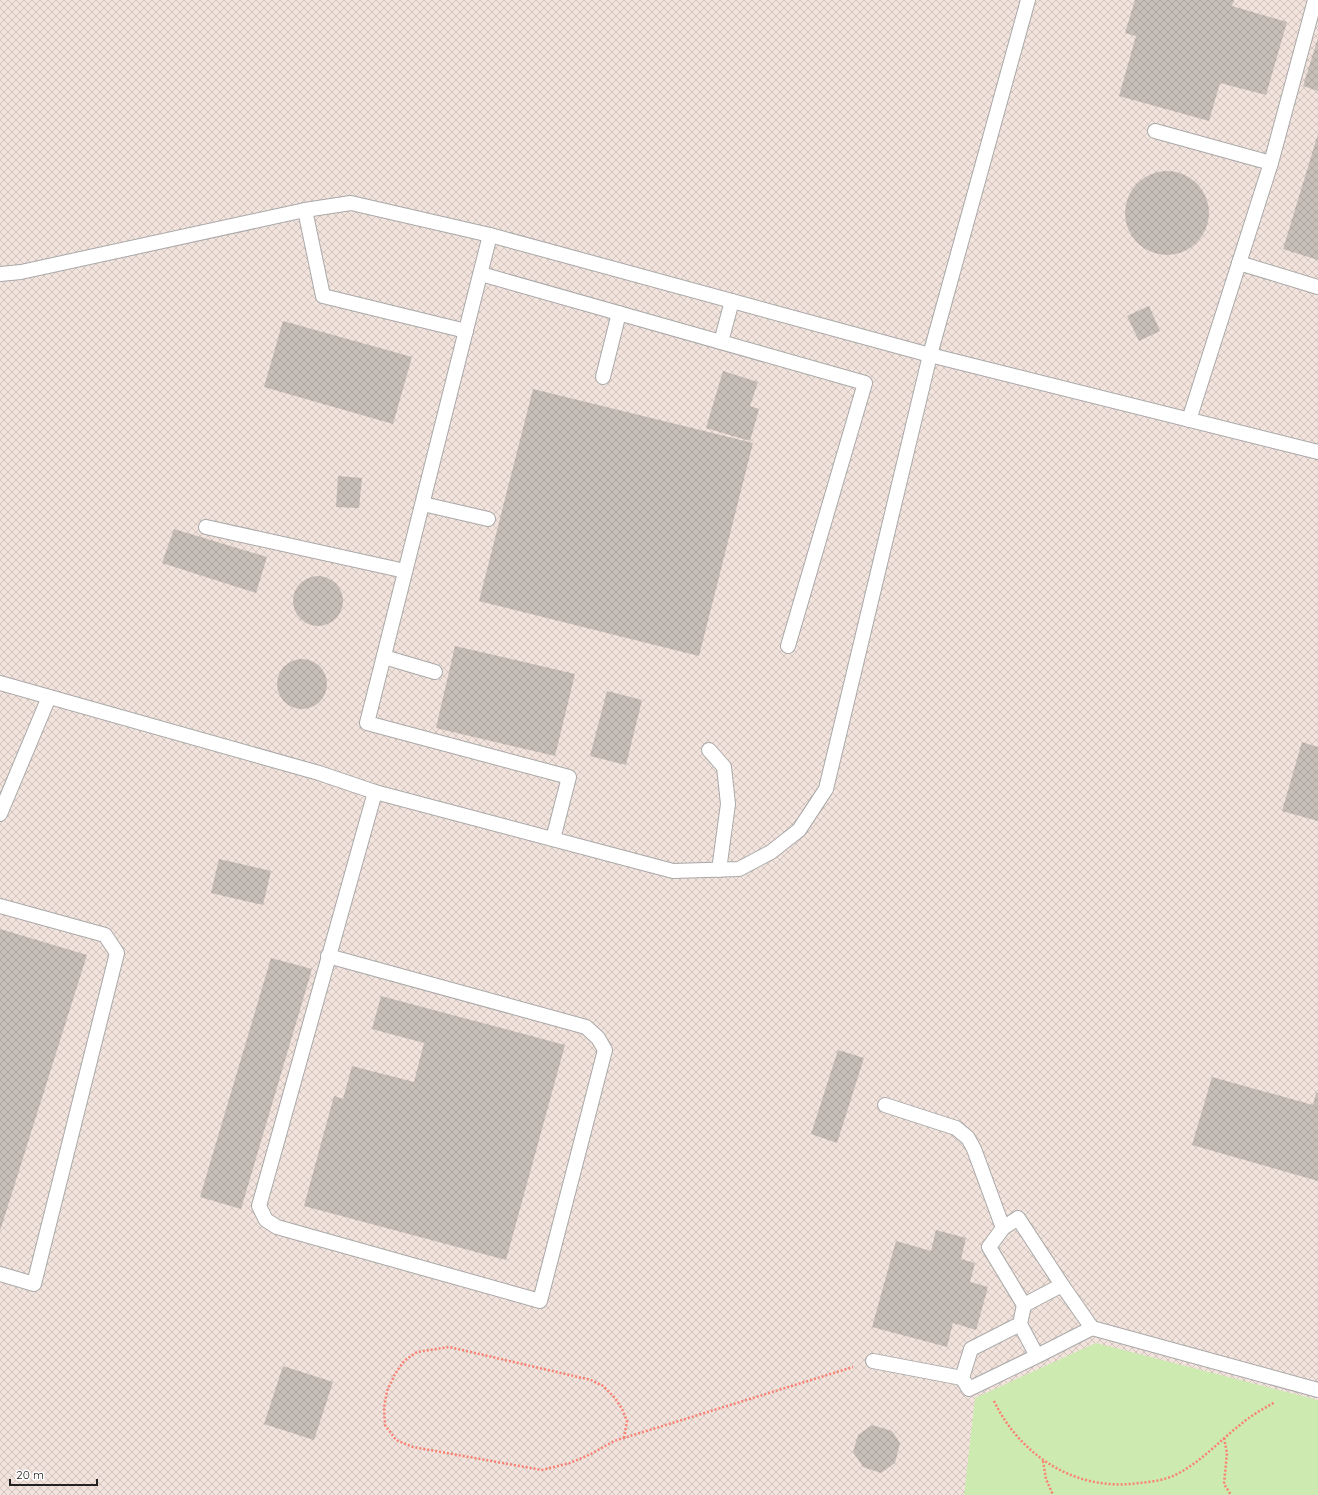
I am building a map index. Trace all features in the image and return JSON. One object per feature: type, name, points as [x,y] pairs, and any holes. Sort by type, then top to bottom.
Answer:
[{"type":"lane","points":[[0,683],[319,773],[375,792],[673,871],[740,869],[771,852],[798,830],[826,789],[930,355],[1028,0]]},
{"type":"lane","points":[[1189,420],[1271,163],[1315,0]]},
{"type":"lane","points":[[1155,131],[1271,163]]},
{"type":"lane","points":[[0,274],[21,272],[305,210],[351,203],[490,235],[930,355],[1318,452]]},
{"type":"lane","points":[[305,210],[323,296],[466,331]]},
{"type":"lane","points":[[490,235],[367,723],[569,777],[553,840]]},
{"type":"lane","points":[[1239,263],[1318,287]]},
{"type":"lane","points":[[481,274],[865,383],[788,646]]},
{"type":"lane","points":[[721,342],[732,301]]},
{"type":"lane","points":[[603,377],[619,313]]},
{"type":"lane","points":[[422,504],[488,519]]},
{"type":"lane","points":[[206,527],[405,571]]},
{"type":"lane","points":[[384,657],[435,672]]},
{"type":"lane","points":[[0,814],[49,697]]},
{"type":"lane","points":[[709,750],[724,767],[728,804],[719,870]]},
{"type":"lane","points":[[328,956],[586,1027],[598,1038],[605,1050],[540,1301],[277,1228],[266,1220],[259,1206],[328,956],[375,792]]},
{"type":"lane","points":[[0,906],[105,935],[117,953],[34,1284],[0,1274]]},
{"type":"lane","points":[[885,1105],[956,1128],[968,1138],[974,1149],[1002,1228]]},
{"type":"lane","points":[[1037,1356],[1020,1324],[1024,1305],[990,1247],[1002,1228],[1018,1218],[1092,1328],[1318,1390]]},
{"type":"lane","points":[[1024,1305],[1062,1285]]},
{"type":"lane","points":[[1020,1324],[971,1349],[962,1378],[969,1390],[1092,1328]]},
{"type":"lane","points":[[873,1361],[962,1378]]},
{"type":"path","points":[[624,1438],[627,1421],[622,1409],[615,1398],[602,1386],[591,1380],[449,1347],[417,1352],[404,1361],[395,1374],[387,1391],[384,1408],[385,1425],[396,1440],[413,1447],[542,1470],[570,1463],[591,1454],[614,1441],[624,1438],[873,1361]]},
{"type":"path","points":[[985,1382],[998,1410],[1010,1428],[1028,1448],[1043,1460],[1072,1476],[1094,1483],[1123,1486],[1174,1476],[1199,1460],[1240,1424],[1281,1398],[1289,1382]]},
{"type":"path","points":[[1224,1438],[1227,1453],[1224,1484],[1231,1495]]},
{"type":"path","points":[[1043,1460],[1046,1479],[1053,1495]]},
{"type":"shaded area","points":[[0,0],[1318,0],[1318,1495],[0,1495]]},
{"type":"green space","points":[[1096,1343],[1318,1400],[1318,1495],[964,1495],[975,1398]]},
{"type":"building","points":[[1135,0],[1234,0],[1232,6],[1287,22],[1266,95],[1220,83],[1209,121],[1119,96],[1136,36],[1125,33]]},
{"type":"building","points":[[1318,38],[1318,91],[1303,86]]},
{"type":"building","points":[[1318,134],[1318,260],[1283,249]]},
{"type":"building","points":[[1159,171],[1175,171],[1191,178],[1202,189],[1209,205],[1209,221],[1206,229],[1197,243],[1191,248],[1175,255],[1159,255],[1143,248],[1132,237],[1125,221],[1125,205],[1132,189],[1143,178]]},
{"type":"building","points":[[1149,306],[1160,331],[1139,341],[1127,316]]},
{"type":"building","points":[[283,321],[412,357],[393,424],[264,387]]},
{"type":"building","points":[[723,371],[758,382],[750,406],[759,409],[750,441],[706,428]]},
{"type":"building","points":[[533,389],[753,443],[699,656],[479,601]]},
{"type":"building","points":[[338,476],[362,478],[359,508],[336,507]]},
{"type":"building","points":[[174,529],[267,557],[256,593],[162,563]]},
{"type":"building","points":[[318,576],[332,580],[339,587],[343,601],[339,615],[332,622],[318,626],[304,622],[297,615],[293,601],[297,587],[304,580]]},
{"type":"building","points":[[455,646],[575,674],[555,756],[436,728]]},
{"type":"building","points":[[302,659],[311,661],[322,670],[327,684],[325,693],[316,704],[302,709],[293,707],[282,698],[277,684],[279,675],[288,664]]},
{"type":"building","points":[[607,691],[642,700],[626,765],[590,756]]},
{"type":"building","points":[[1302,742],[1318,747],[1318,821],[1282,811]]},
{"type":"building","points":[[219,859],[271,871],[263,905],[211,893]]},
{"type":"building","points":[[0,929],[87,955],[0,1231]]},
{"type":"building","points":[[271,958],[312,969],[241,1209],[200,1197]]},
{"type":"building","points":[[381,996],[565,1045],[506,1260],[304,1206],[334,1096],[343,1099],[352,1066],[414,1082],[424,1043],[372,1029]]},
{"type":"building","points":[[838,1050],[864,1058],[837,1143],[811,1134]]},
{"type":"building","points":[[1212,1077],[1313,1105],[1316,1093],[1318,1093],[1318,1181],[1192,1145]]},
{"type":"building","points":[[936,1230],[966,1238],[961,1259],[975,1263],[970,1282],[988,1287],[976,1330],[953,1323],[947,1347],[872,1327],[896,1241],[931,1251]]},
{"type":"building","points":[[283,1366],[333,1382],[314,1440],[264,1424]]},
{"type":"building","points":[[872,1425],[892,1431],[900,1443],[895,1463],[881,1473],[863,1467],[853,1452],[858,1435]]}]
